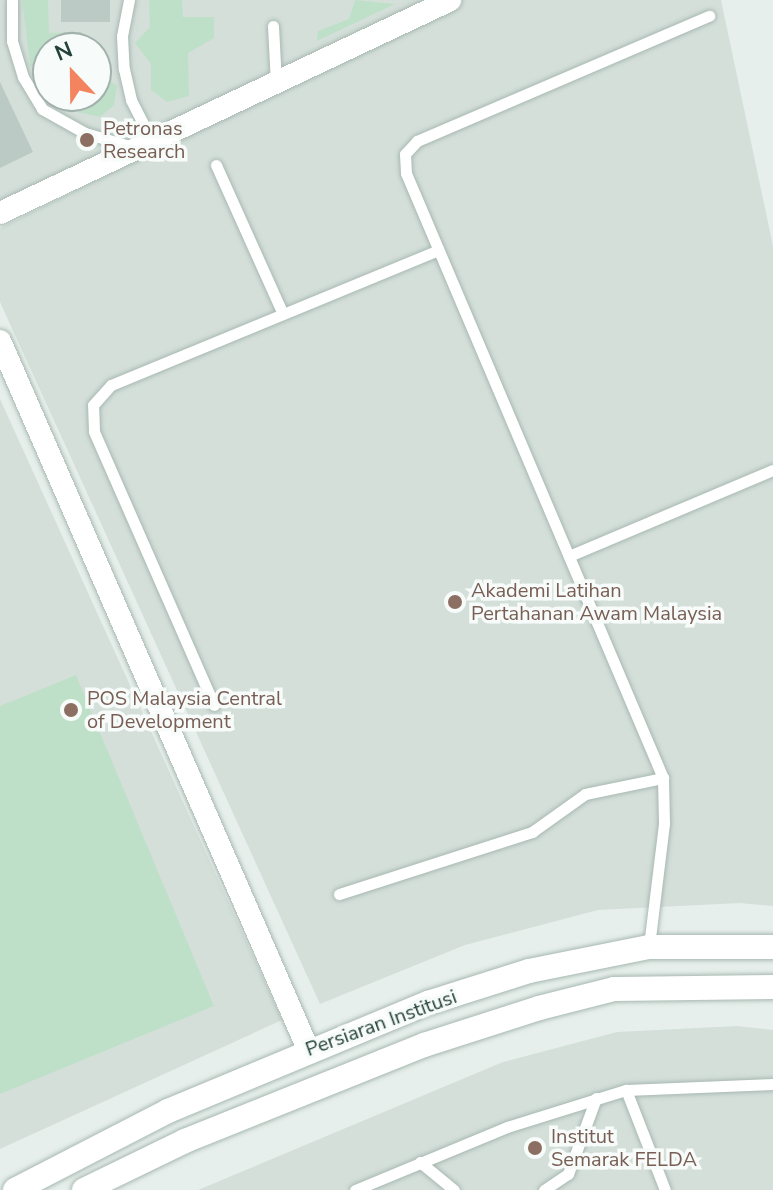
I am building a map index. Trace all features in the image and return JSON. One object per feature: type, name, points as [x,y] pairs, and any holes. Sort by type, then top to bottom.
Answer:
[{"type":"street","points":[[0,213],[449,0]]},
{"type":"street","points":[[0,341],[308,1049]]},
{"type":"street","name":"Persiaran Institusi","points":[[15,1190],[168,1111],[308,1049],[529,971],[649,947],[773,947]]},
{"type":"street","name":"Persiaran Institusi","points":[[84,1190],[185,1141],[424,1045],[539,1008],[614,989],[773,987]]},
{"type":"lane","points":[[12,0],[12,41],[23,77],[42,109],[85,133],[145,144],[124,69],[129,0]]},
{"type":"lane","points":[[649,947],[664,823],[663,778],[406,173],[405,154],[417,141],[709,16]]},
{"type":"lane","points":[[273,26],[276,83]]},
{"type":"lane","points":[[216,165],[283,314]]},
{"type":"lane","points":[[214,705],[94,431],[93,405],[111,385],[438,250]]},
{"type":"lane","points":[[569,556],[773,470]]},
{"type":"lane","points":[[339,894],[532,832],[585,794],[663,778]]},
{"type":"lane","points":[[355,1190],[420,1162],[626,1090],[773,1084]]},
{"type":"lane","points":[[626,1090],[665,1190]]},
{"type":"lane","points":[[544,1190],[568,1174],[596,1098]]},
{"type":"lane","points":[[420,1162],[454,1190]]},
{"type":"shaded area","name":"Akademi Latihan Pertahanan Awam Malaysia","points":[[0,0],[721,0],[773,246],[773,906],[740,903],[598,910],[465,945],[320,1004],[0,302],[0,228],[207,126],[0,221]]},
{"type":"shaded area","name":"POS Malaysia Central of Development","points":[[0,399],[282,1020],[0,1149]]},
{"type":"shaded area","name":"Institut Semarak FELDA","points":[[737,1026],[773,1030],[773,1190],[198,1190],[503,1062],[617,1032]]},
{"type":"green space","points":[[22,0],[48,0],[49,32],[32,32],[32,69]]},
{"type":"green space","points":[[149,0],[182,0],[183,17],[214,17],[214,38],[188,53],[189,96],[167,102],[151,90],[151,64],[135,43],[150,27]]},
{"type":"green space","points":[[355,0],[395,4],[317,41],[318,31],[349,19]]},
{"type":"green space","points":[[112,82],[117,86],[112,107]]},
{"type":"green space","points":[[78,112],[106,112],[100,117]]},
{"type":"green space","points":[[76,675],[214,1006],[0,1094],[0,706]]},
{"type":"building","points":[[61,0],[110,0],[110,22],[61,22]]},
{"type":"building","points":[[0,82],[33,152],[0,168]]},
{"type":"place","name":"Petronas Research","points":[[87,140]]},
{"type":"place","name":"Akademi Latihan Pertahanan Awam Malaysia","points":[[455,602]]},
{"type":"place","name":"POS Malaysia Central of Development","points":[[71,710]]},
{"type":"place","name":"Institut Semarak FELDA","points":[[535,1148]]}]
